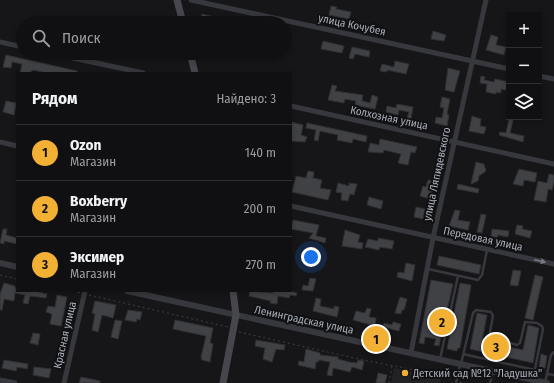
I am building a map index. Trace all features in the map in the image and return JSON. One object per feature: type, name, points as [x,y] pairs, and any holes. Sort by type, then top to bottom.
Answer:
[{"type":"main road","points":[[177,0],[181,16]]},
{"type":"main road","points":[[192,60],[195,72]]},
{"type":"main road","points":[[223,383],[236,315],[233,292]]},
{"type":"street","name":"улица Кочубея","points":[[191,0],[265,16]]},
{"type":"street","name":"улица Ляпидевского","points":[[411,353],[433,238],[486,0]]},
{"type":"street","name":"улица Кочубея","points":[[292,22],[506,68]]},
{"type":"street","points":[[0,42],[16,45]]},
{"type":"street","points":[[79,60],[130,72]]},
{"type":"street","points":[[542,77],[554,79]]},
{"type":"street","name":"Колхозная улица","points":[[292,106],[554,164]]},
{"type":"street","points":[[0,142],[16,146]]},
{"type":"street","name":"Передовая улица","points":[[292,206],[554,264]]},
{"type":"street","points":[[0,263],[16,267]]},
{"type":"street","name":"Красная улица","points":[[64,383],[85,292]]},
{"type":"street","name":"Ленинградская улица","points":[[132,292],[493,371],[521,380],[533,380],[546,383]]},
{"type":"street","points":[[0,380],[15,383]]},
{"type":"lane","points":[[427,269],[475,280],[481,278],[487,250]]},
{"type":"lane","points":[[440,360],[458,276]]},
{"type":"lane","points":[[457,382],[473,313],[476,310],[491,312],[493,316],[490,332],[491,338],[518,345],[520,343],[525,322],[537,323],[542,326],[543,329],[533,380]]},
{"type":"lane","points":[[546,383],[551,355],[554,352]]},
{"type":"lane","points":[[463,354],[535,370]]},
{"type":"lane","points":[[490,383],[493,371]]},
{"type":"lane","points":[[547,374],[554,375]]},
{"type":"path","points":[[0,275],[16,279]]},
{"type":"path","points":[[85,292],[224,324],[234,331],[392,366],[441,375],[457,382],[465,383]]},
{"type":"path","points":[[389,383],[392,366]]},
{"type":"shaded area","name":"Детский сад №12 \"Ладушка\"","points":[[394,368],[441,377],[440,383],[391,383]]},
{"type":"building","points":[[331,6],[337,7],[336,9],[351,12],[349,19],[329,15]]},
{"type":"building","points":[[433,31],[446,35],[444,41],[431,39]]},
{"type":"building","points":[[491,35],[498,37],[496,45],[506,47],[504,55],[486,50]]},
{"type":"building","points":[[323,41],[344,46],[342,53],[321,49]]},
{"type":"building","points":[[352,47],[370,51],[369,57],[355,54],[353,59],[349,58]]},
{"type":"building","points":[[6,55],[16,57],[16,60],[28,60],[77,72],[42,72],[33,70],[30,72],[20,72],[22,64],[12,62],[11,68],[3,67]]},
{"type":"building","points":[[395,61],[409,64],[406,74],[387,70],[387,72],[380,71],[382,64],[394,67]]},
{"type":"building","points":[[448,68],[460,71],[454,92],[445,90]]},
{"type":"building","points":[[481,76],[485,77],[484,80],[494,82],[495,79],[506,81],[506,90],[501,89],[501,93],[496,92],[496,94],[486,92],[487,84],[480,83]]},
{"type":"building","points":[[332,85],[337,86],[335,91],[363,95],[362,101],[370,103],[372,95],[378,97],[375,109],[355,105],[356,101],[345,99],[344,103],[328,100]]},
{"type":"building","points":[[442,97],[450,99],[447,114],[449,115],[447,126],[435,123],[436,117],[442,118],[444,108],[440,107]]},
{"type":"building","points":[[6,101],[16,103],[14,115],[3,112]]},
{"type":"building","points":[[397,104],[413,107],[411,119],[407,118],[409,112],[399,110],[398,115],[386,112],[387,106],[396,108]]},
{"type":"building","points":[[472,116],[481,119],[480,126],[486,127],[484,134],[469,131]]},
{"type":"building","points":[[509,120],[513,120],[510,133],[524,136],[523,142],[499,135],[500,132],[506,133]]},
{"type":"building","points":[[292,122],[303,125],[301,135],[307,137],[305,142],[292,141]]},
{"type":"building","points":[[307,123],[367,136],[366,142],[353,139],[352,143],[337,140],[338,135],[320,131],[318,141],[314,140],[316,130],[306,128]]},
{"type":"building","points":[[380,139],[417,147],[415,153],[411,152],[408,165],[398,163],[401,154],[384,150],[383,153],[368,152],[370,143],[379,145]]},
{"type":"building","points":[[476,162],[484,164],[486,171],[479,176],[478,181],[471,184]]},
{"type":"building","points":[[519,169],[537,173],[535,182],[524,180],[523,186],[513,184]]},
{"type":"building","points":[[308,171],[314,172],[313,178],[322,180],[320,188],[331,190],[328,200],[292,192],[296,176],[306,178]]},
{"type":"building","points":[[549,174],[554,175],[554,182],[552,190],[548,189],[546,202],[534,200],[538,181],[547,183]]},
{"type":"building","points":[[428,180],[434,181],[430,199],[420,196],[423,186],[426,187]]},
{"type":"building","points":[[338,183],[349,186],[349,183],[357,184],[354,195],[350,194],[348,201],[341,200],[342,193],[336,192]]},
{"type":"building","points":[[458,184],[479,189],[478,193],[457,189]]},
{"type":"building","points":[[369,197],[383,201],[381,209],[367,205]]},
{"type":"building","points":[[416,207],[425,209],[423,219],[414,217]]},
{"type":"building","points":[[455,210],[460,211],[458,220],[470,222],[468,230],[449,226]]},
{"type":"building","points":[[481,214],[486,215],[482,233],[477,232]]},
{"type":"building","points":[[293,220],[319,225],[316,236],[326,238],[325,243],[309,238],[313,233],[292,229]]},
{"type":"building","points":[[517,225],[523,226],[522,229],[532,231],[530,238],[515,234]]},
{"type":"building","points":[[3,229],[7,229],[6,235],[16,238],[16,244],[4,241],[4,244],[0,243]]},
{"type":"building","points":[[492,229],[509,231],[508,237],[498,235],[497,238],[491,236]]},
{"type":"building","points":[[345,230],[360,235],[358,242],[363,243],[362,249],[342,246]]},
{"type":"building","points":[[378,238],[394,241],[392,249],[380,247],[379,250],[365,247],[368,239],[378,241]]},
{"type":"building","points":[[439,256],[481,265],[479,274],[437,265]]},
{"type":"building","points":[[406,263],[415,265],[412,281],[397,277],[398,272],[404,273]]},
{"type":"building","points":[[513,270],[521,271],[518,286],[510,285]]},
{"type":"building","points":[[535,275],[543,277],[533,320],[525,318]]},
{"type":"building","points":[[310,278],[316,279],[313,291],[302,290],[303,285],[308,286]]},
{"type":"building","points":[[431,280],[453,284],[439,346],[434,345],[436,339],[425,337],[424,344],[419,343]]},
{"type":"building","points":[[4,283],[15,286],[16,292],[38,292],[47,294],[46,298],[30,296],[28,304],[23,303],[25,295],[15,293],[14,301],[4,299],[2,310],[0,310],[0,294]]},
{"type":"building","points":[[460,283],[471,285],[460,348],[458,348],[457,351],[447,349]]},
{"type":"building","points":[[250,292],[297,293],[296,296],[290,295],[289,298],[278,296],[277,304],[270,303],[271,301],[249,296]]},
{"type":"building","points":[[57,295],[67,297],[61,326],[50,324],[52,314],[46,312],[48,306],[55,307]]},
{"type":"building","points":[[400,297],[407,299],[404,310],[402,310],[401,314],[395,313]]},
{"type":"building","points":[[316,298],[321,299],[320,306],[334,309],[334,306],[339,307],[337,317],[313,311]]},
{"type":"building","points":[[95,301],[116,305],[113,318],[102,315],[98,332],[92,330],[95,314],[92,313]]},
{"type":"building","points":[[367,308],[371,309],[369,317],[376,318],[375,326],[353,320],[356,311],[365,313]]},
{"type":"building","points":[[128,310],[142,312],[140,320],[137,319],[136,322],[125,320]]},
{"type":"building","points":[[477,313],[487,315],[482,341],[523,350],[528,325],[539,328],[533,363],[470,349]]},
{"type":"building","points":[[115,320],[122,321],[118,339],[111,337]]},
{"type":"building","points":[[175,320],[213,328],[210,343],[213,344],[210,362],[202,360],[201,357],[206,336],[173,329]]},
{"type":"building","points":[[393,322],[401,324],[399,331],[383,327],[384,323],[392,325]]},
{"type":"building","points":[[33,333],[40,334],[38,345],[30,343]]},
{"type":"building","points":[[256,340],[285,345],[284,350],[276,349],[272,362],[263,359],[265,348],[255,346]]},
{"type":"building","points":[[306,349],[320,353],[320,355],[338,357],[338,359],[349,362],[357,363],[358,360],[364,361],[362,370],[352,367],[350,372],[333,368],[332,376],[327,375],[330,362],[319,360],[316,362],[315,369],[298,365],[299,361],[304,362]]},
{"type":"building","points":[[541,354],[547,356],[545,368],[539,367]]},
{"type":"building","points":[[4,360],[28,364],[27,369],[17,367],[16,371],[2,368]]},
{"type":"building","points":[[34,367],[51,369],[49,378],[33,375]]},
{"type":"building","points":[[378,373],[387,375],[385,383],[376,383]]},
{"type":"building","points":[[81,377],[100,381],[100,383],[79,383]]},
{"type":"place","name":"Boxberry","points":[[442,322]]},
{"type":"place","name":"Ozon","points":[[376,339]]},
{"type":"place","name":"Эксимер","points":[[496,347]]},
{"type":"place","name":"Детский сад №12 \"Ладушка\"","points":[[405,373]]}]
